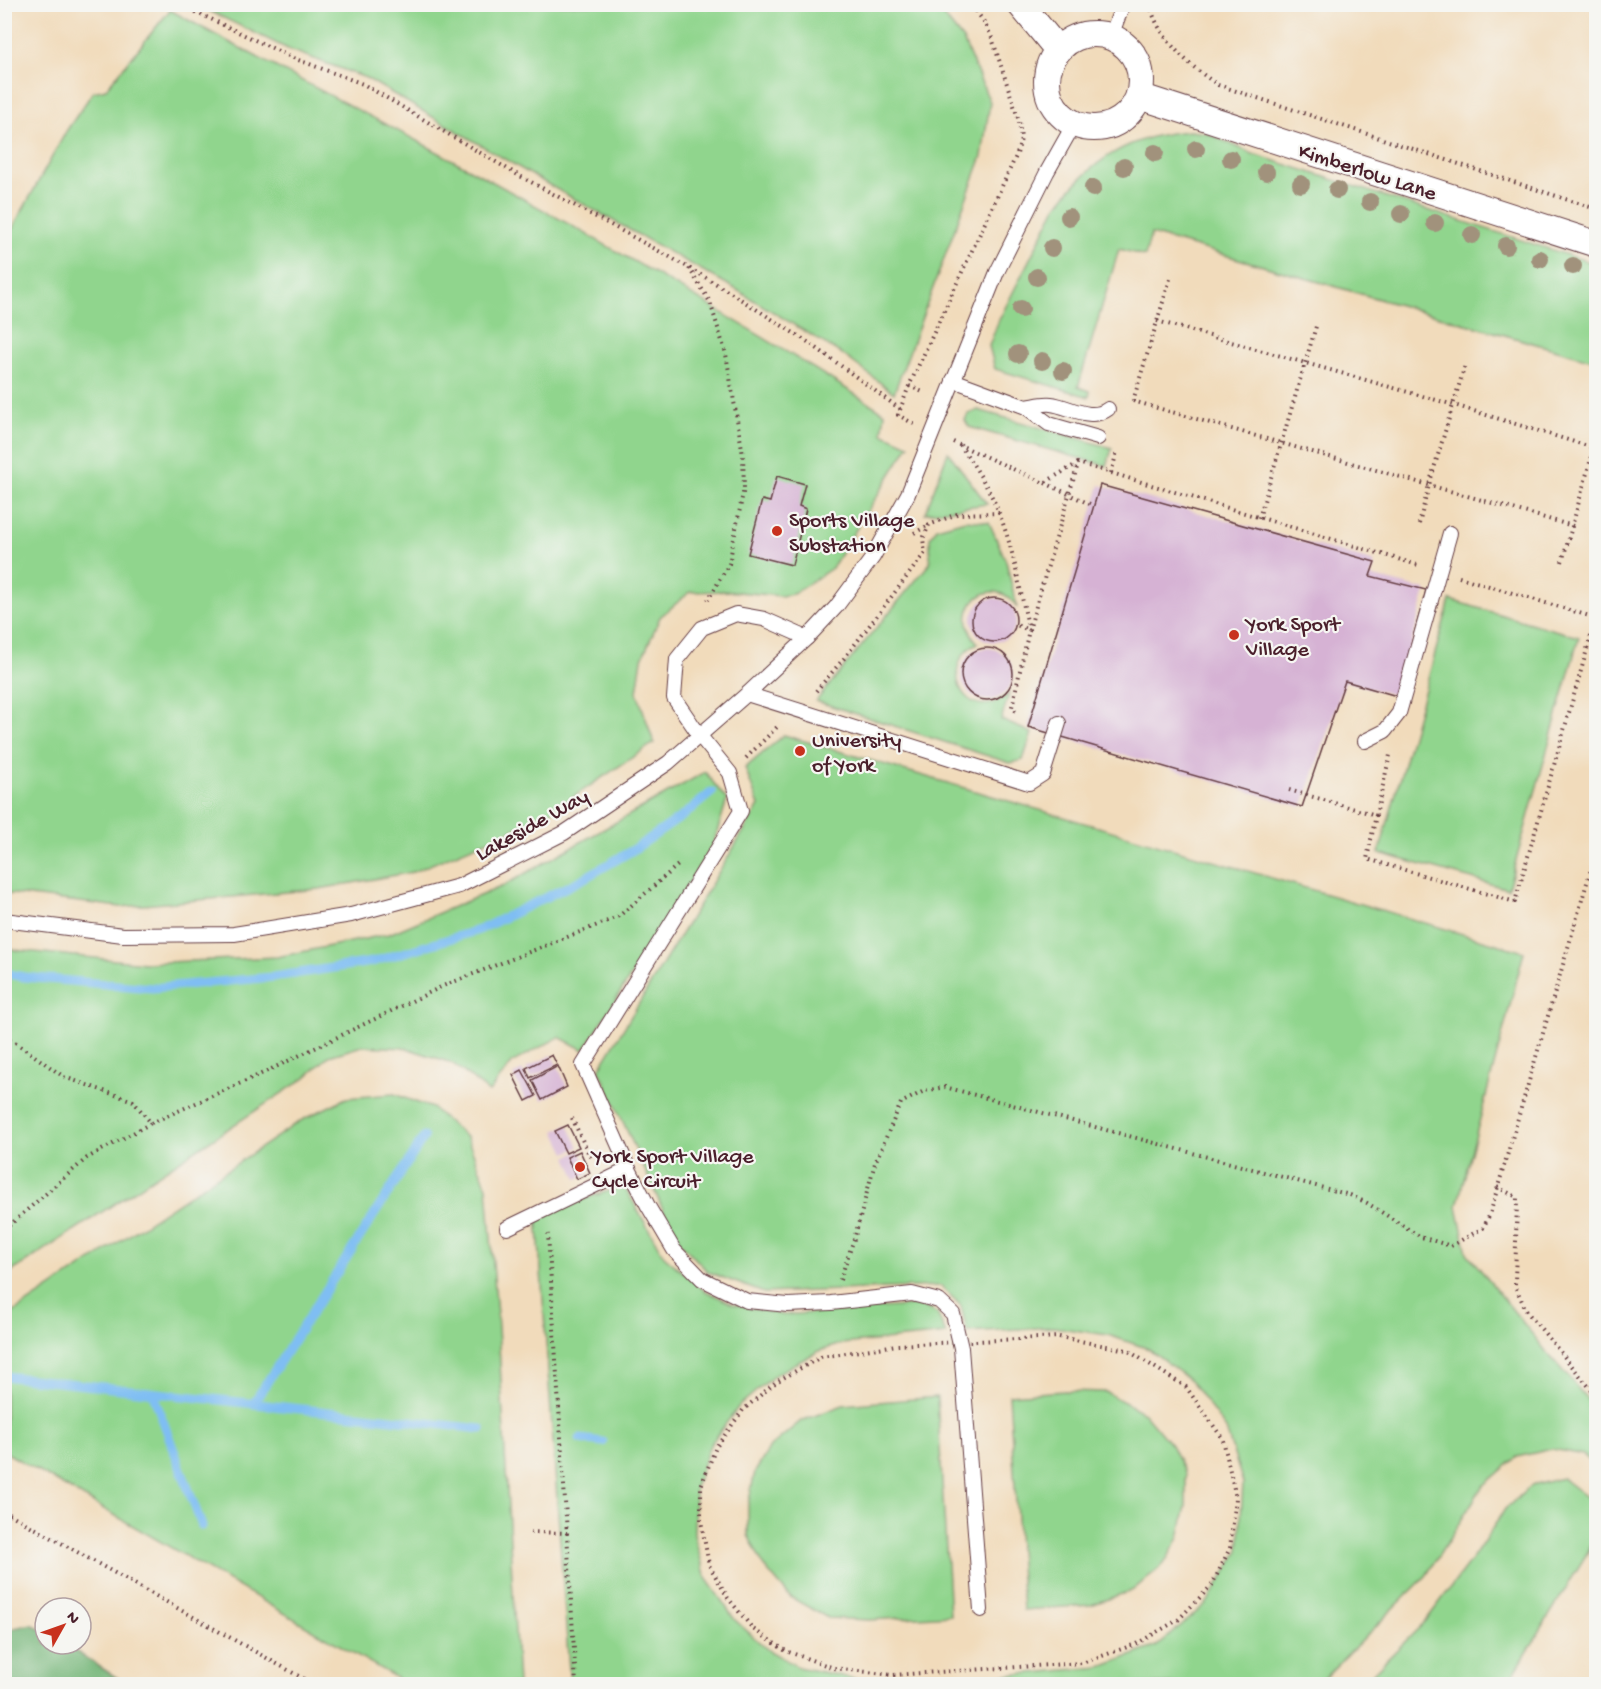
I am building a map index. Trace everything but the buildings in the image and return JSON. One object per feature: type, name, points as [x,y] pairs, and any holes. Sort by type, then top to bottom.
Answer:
[{"type":"street","points":[[1020,4],[1058,50]]},
{"type":"street","points":[[1104,33],[1129,50],[1137,63],[1140,80],[1138,96],[1127,114],[1111,125],[1092,128],[1074,124],[1062,115],[1054,104],[1048,89],[1050,64],[1058,50],[1075,38],[1104,33]]},
{"type":"street","name":"Kimberlow Lane","points":[[1138,96],[1596,244]]},
{"type":"lane","points":[[1111,36],[1123,4]]},
{"type":"lane","name":"Lakeside Way","points":[[4,920],[123,935],[234,934],[362,912],[459,886],[564,833],[668,763],[807,639],[842,600],[873,557],[908,494],[997,272],[1074,124]]},
{"type":"lane","points":[[953,380],[1026,407],[1049,424],[1098,438]]},
{"type":"lane","points":[[1026,407],[1050,404],[1093,414],[1101,414],[1108,409]]},
{"type":"lane","points":[[1365,741],[1385,731],[1399,712],[1450,533]]},
{"type":"lane","points":[[807,639],[764,619],[736,614],[702,628],[678,659],[674,698],[700,736],[730,773],[741,811],[583,1065],[629,1169],[674,1250],[702,1279],[747,1301],[788,1305],[831,1304],[912,1294],[939,1301],[953,1314],[962,1348],[981,1610]]},
{"type":"lane","points":[[747,694],[1029,783],[1043,774],[1059,723]]},
{"type":"lane","points":[[507,1228],[629,1169]]},
{"type":"path","points":[[179,4],[293,58],[363,84],[518,175],[688,267],[811,344],[900,409]]},
{"type":"path","points":[[1150,4],[1153,16],[1162,31],[1199,72],[1218,85],[1596,209]]},
{"type":"path","points":[[932,434],[898,415],[1017,154],[1021,139],[1019,122],[992,38],[973,5]]},
{"type":"path","points":[[688,267],[710,302],[726,354],[743,455],[744,488],[729,564],[710,598],[702,605],[702,628]]},
{"type":"path","points":[[1130,412],[1170,279]]},
{"type":"path","points":[[1157,321],[1454,405],[1594,448]]},
{"type":"path","points":[[1259,518],[1317,323]]},
{"type":"path","points":[[1419,524],[1465,365]]},
{"type":"path","points":[[1133,401],[1573,526]]},
{"type":"path","points":[[1562,562],[1596,441]]},
{"type":"path","points":[[1111,473],[1119,444]]},
{"type":"path","points":[[1029,630],[1010,546],[999,513],[978,471],[960,445],[1094,506]]},
{"type":"path","points":[[1016,711],[1012,707],[1029,630],[1078,463]]},
{"type":"path","points":[[1044,483],[1078,463],[1596,618],[1515,902],[1367,859],[1399,712]]},
{"type":"path","points":[[730,773],[816,691],[846,656],[925,553],[923,539],[929,525],[957,514],[999,513]]},
{"type":"path","points":[[1016,625],[1029,630]]},
{"type":"path","points":[[1596,693],[1594,701],[1596,701]]},
{"type":"path","points":[[1290,790],[1376,815]]},
{"type":"path","points":[[831,1304],[855,1236],[875,1163],[901,1103],[924,1090],[945,1087],[1350,1196],[1367,1203],[1421,1237],[1451,1246],[1483,1228],[1490,1214],[1596,852]]},
{"type":"path","points":[[4,1230],[87,1158],[151,1122],[259,1075],[443,986],[618,917],[679,864]]},
{"type":"path","points":[[4,1038],[15,1042],[64,1077],[133,1101],[151,1122]]},
{"type":"path","points":[[572,1118],[592,1161],[603,1156]]},
{"type":"path","points":[[1497,1187],[1517,1197],[1515,1286],[1527,1312],[1596,1395]]},
{"type":"path","points":[[546,1210],[576,1684]]},
{"type":"path","points":[[4,1511],[313,1684]]},
{"type":"path","points":[[530,1532],[567,1533]]},
{"type":"green space","points":[[197,5],[935,5],[963,40],[990,102],[982,156],[894,393],[842,354],[732,287],[549,185],[366,78],[290,50]]},
{"type":"green space","points":[[170,10],[478,174],[712,307],[885,413],[882,433],[909,445],[832,568],[793,594],[781,596],[727,591],[690,592],[660,617],[642,659],[637,692],[654,743],[543,817],[413,872],[319,889],[121,907],[5,893],[5,242],[67,130],[93,92],[106,89]]},
{"type":"green space","points":[[1190,131],[1207,133],[1253,154],[1596,264],[1596,361],[1151,234],[1145,256],[1119,249],[1078,387],[1090,391],[1089,397],[995,369],[989,346],[998,322],[1055,209],[1068,192],[1097,164],[1113,153],[1149,138]]},
{"type":"green space","points":[[978,410],[1112,448],[1107,466],[969,427],[965,420],[968,414]]},
{"type":"green space","points":[[948,452],[987,504],[925,513]]},
{"type":"green space","points":[[965,520],[989,522],[1006,561],[1017,608],[1008,597],[997,592],[987,593],[977,598],[970,607],[968,618],[970,630],[978,643],[960,660],[957,671],[958,682],[962,691],[977,704],[994,703],[1009,694],[1001,720],[1032,733],[1023,760],[1010,763],[816,701],[930,563],[930,537],[937,528]]},
{"type":"green space","points":[[1450,600],[1579,637],[1508,889],[1379,853]]},
{"type":"green space","points":[[784,735],[1524,952],[1457,1206],[1467,1253],[1549,1355],[1596,1409],[1596,1466],[1583,1455],[1552,1449],[1517,1457],[1482,1487],[1426,1576],[1318,1684],[570,1684],[537,1214],[624,1186],[664,1256],[704,1290],[733,1304],[783,1315],[919,1305],[937,1313],[946,1334],[841,1344],[819,1351],[776,1374],[739,1406],[710,1445],[695,1487],[694,1535],[706,1578],[735,1620],[768,1650],[798,1667],[856,1679],[924,1682],[1101,1667],[1157,1646],[1207,1603],[1239,1551],[1243,1483],[1226,1429],[1191,1381],[1149,1349],[1108,1335],[1054,1327],[967,1332],[961,1306],[941,1286],[764,1293],[708,1272],[676,1238],[599,1069],[759,806],[745,768]]},
{"type":"green space","points":[[705,772],[727,800],[713,845],[584,1050],[559,1037],[513,1062],[489,1092],[452,1063],[406,1048],[362,1046],[329,1056],[305,1078],[5,1276],[5,949],[145,963],[277,957],[389,934],[503,886]]},
{"type":"green space","points":[[394,1094],[432,1108],[467,1138],[487,1187],[498,1327],[518,1684],[404,1684],[5,1452],[5,1318],[302,1120],[346,1098]]},
{"type":"green space","points":[[1065,1391],[1106,1392],[1144,1413],[1171,1445],[1186,1475],[1186,1506],[1179,1538],[1164,1564],[1133,1590],[1091,1605],[1023,1610],[1009,1395]]},
{"type":"green space","points":[[937,1397],[950,1615],[869,1620],[828,1618],[790,1597],[763,1565],[748,1535],[748,1504],[755,1472],[770,1447],[801,1421],[843,1405]]},
{"type":"green space","points":[[1562,1478],[1588,1498],[1596,1530],[1589,1550],[1508,1684],[1362,1684],[1425,1622],[1475,1555],[1505,1509],[1531,1486]]},
{"type":"green space","points":[[32,1624],[33,1656],[83,1656],[127,1684],[5,1684],[5,1630]]},
{"type":"waterway","points":[[4,973],[24,977],[152,988],[273,977],[372,962],[479,930],[581,880],[633,850],[684,815],[712,792]]},
{"type":"waterway","points":[[253,1404],[424,1137]]},
{"type":"waterway","points":[[4,1376],[481,1429]]},
{"type":"waterway","points":[[153,1394],[202,1526]]},
{"type":"waterway","points":[[580,1439],[603,1442]]},
{"type":"place","name":"Sports Village Substation","points":[[777,531]]},
{"type":"place","name":"York Sport Village","points":[[1234,635]]},
{"type":"place","name":"University of York","points":[[800,751]]},
{"type":"place","name":"York Sport Village Cycle Circuit","points":[[580,1167]]}]
